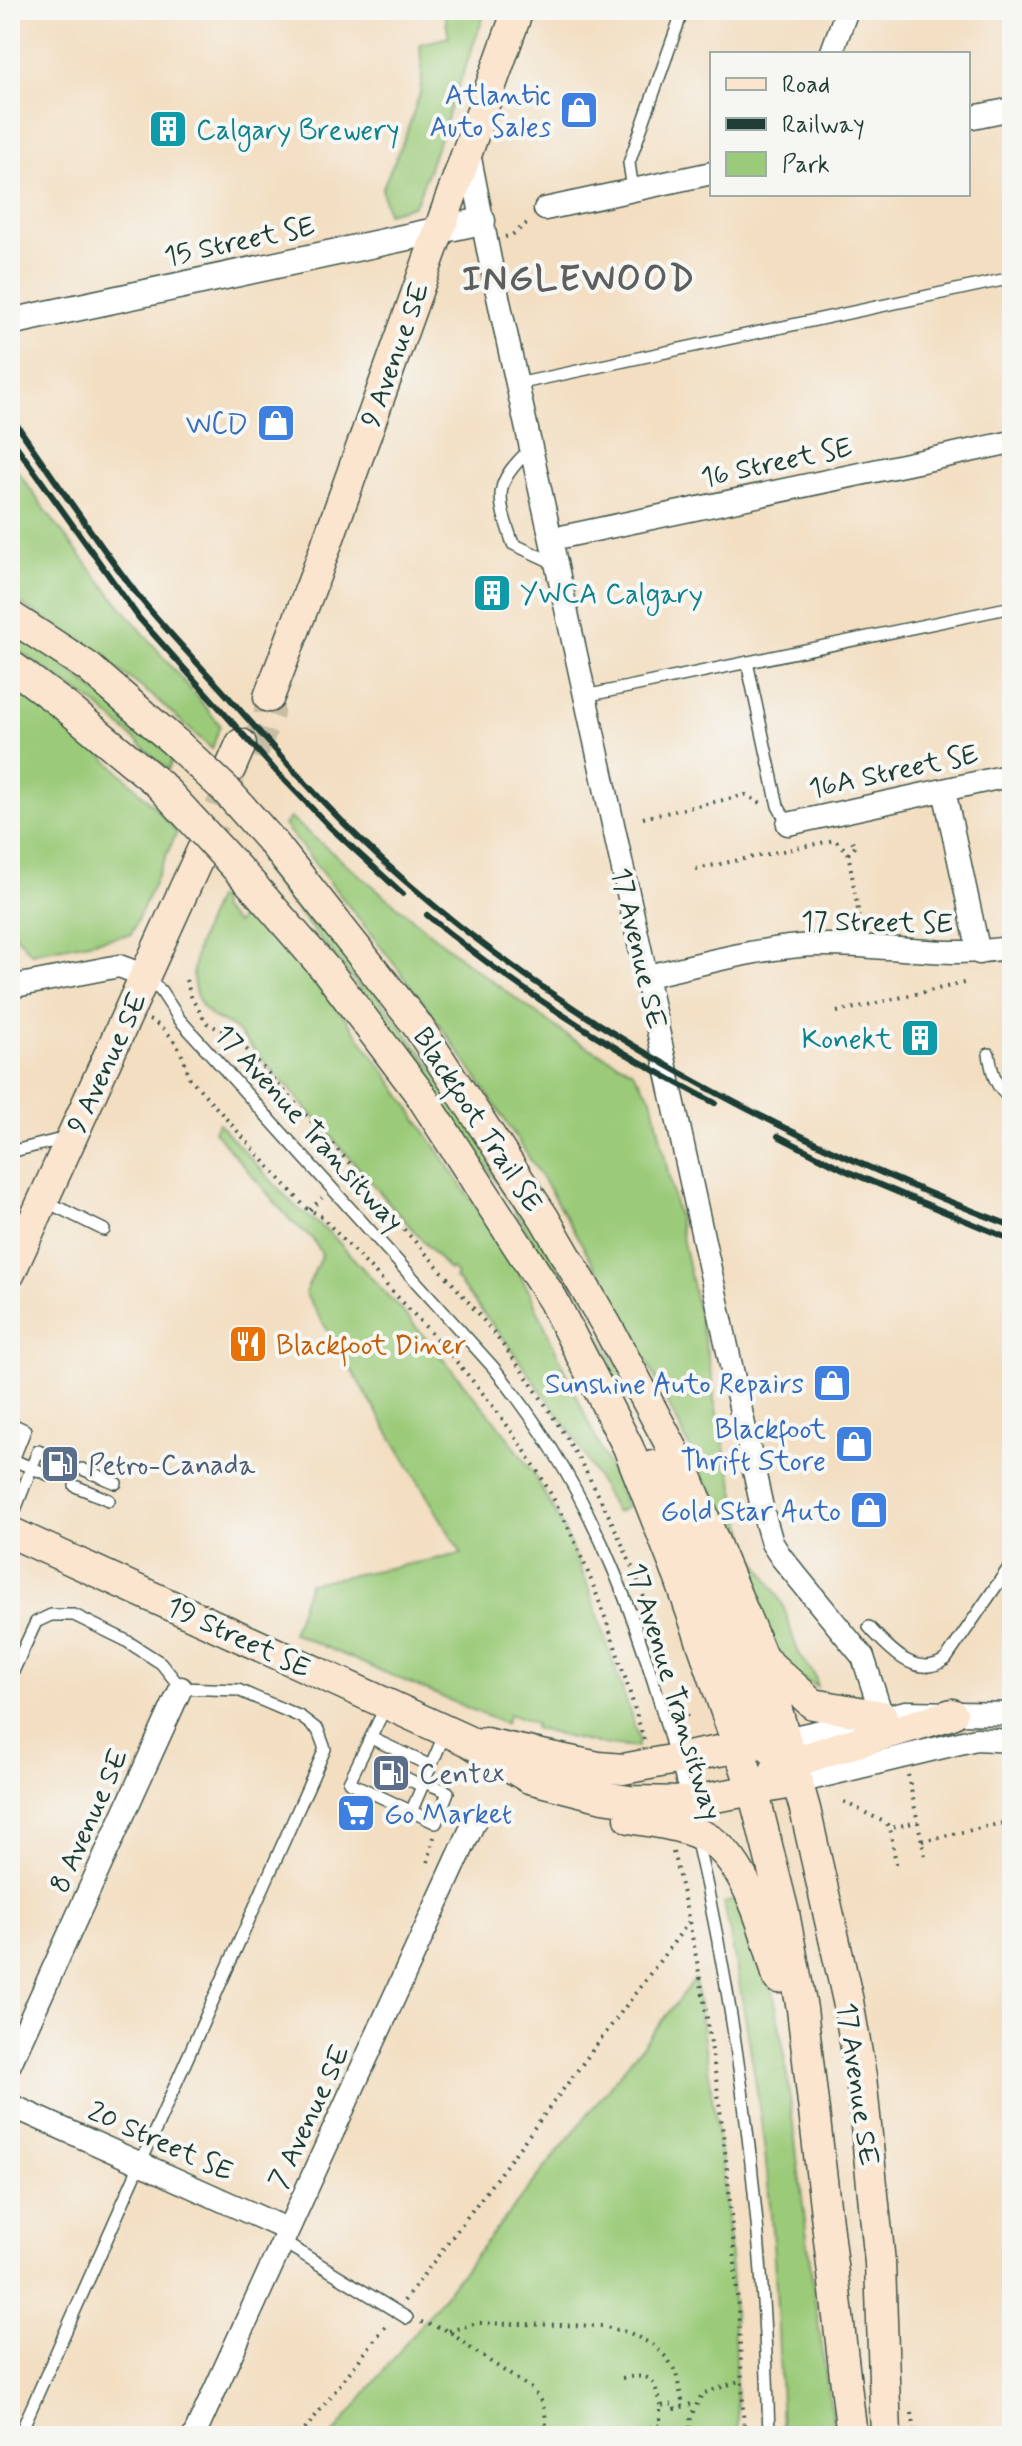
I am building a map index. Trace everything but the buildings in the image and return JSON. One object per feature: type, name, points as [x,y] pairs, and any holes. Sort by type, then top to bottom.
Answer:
[{"type":"main road","name":"9 Avenue SE","points":[[269,697],[518,10]]},
{"type":"main road","name":"Blackfoot Trail SE","points":[[10,616],[88,667],[225,789],[274,844],[417,1025],[544,1218],[607,1326],[685,1472],[762,1657],[786,1758]]},
{"type":"main road","name":"Blackfoot Trail SE","points":[[10,665],[159,784],[328,972],[420,1094],[553,1300],[628,1447],[680,1579],[753,1790]]},
{"type":"main road","name":"9 Avenue SE","points":[[10,1273],[202,850]]},
{"type":"main road","points":[[582,1354],[663,1481],[698,1558],[749,1699],[786,1758],[909,1729],[952,1714]]},
{"type":"main road","name":"19 Street SE","points":[[10,1532],[457,1736],[529,1778],[603,1797],[649,1803],[687,1802],[753,1790],[786,1758]]},
{"type":"main road","points":[[762,1657],[813,1704],[882,1716]]},
{"type":"main road","name":"19 Street SE","points":[[457,1736],[598,1767],[623,1769],[737,1748],[786,1758]]},
{"type":"main road","name":"17 Avenue SE","points":[[786,1758],[848,2001],[861,2077],[880,2263],[886,2436]]},
{"type":"main road","points":[[529,1778],[578,1804],[666,1823],[683,1838],[710,1840],[730,1858],[768,1939],[816,2131]]},
{"type":"main road","name":"17 Avenue SE","points":[[753,1790],[784,1913],[797,1982],[852,2436]]},
{"type":"street","points":[[832,52],[847,10]]},
{"type":"street","points":[[970,118],[1012,109]]},
{"type":"street","name":"17 Avenue SE","points":[[468,148],[491,230],[517,384],[763,1512],[772,1543],[781,1557],[863,1657],[882,1716]]},
{"type":"street","points":[[545,209],[710,173]]},
{"type":"street","name":"15 Street SE","points":[[10,322],[440,230],[491,230]]},
{"type":"street","name":"16 Street SE","points":[[552,539],[1012,442]]},
{"type":"street","name":"16A Street SE","points":[[780,817],[944,790],[1012,775]]},
{"type":"street","points":[[944,790],[979,953]]},
{"type":"street","name":"17 Street SE","points":[[647,976],[768,950],[816,945],[979,953],[1012,947]]},
{"type":"street","points":[[10,987],[119,966],[146,976]]},
{"type":"street","name":"8 Avenue SE","points":[[10,2064],[181,1688]]},
{"type":"street","points":[[786,1758],[882,1716],[906,1712],[1012,1714]]},
{"type":"street","points":[[786,1758],[976,1739],[1012,1741]]},
{"type":"street","name":"7 Avenue SE","points":[[194,2436],[475,1820]]},
{"type":"street","name":"20 Street SE","points":[[10,2105],[142,2164],[286,2236]]},
{"type":"lane","points":[[633,190],[629,163],[683,10]]},
{"type":"lane","points":[[517,384],[1012,278]]},
{"type":"lane","points":[[531,447],[509,470],[500,488],[507,526],[513,544],[557,564]]},
{"type":"lane","points":[[585,696],[1012,607]]},
{"type":"lane","points":[[747,662],[780,817]]},
{"type":"lane","name":"17 Avenue Transitway","points":[[146,976],[161,991],[180,1020],[493,1367],[539,1428],[584,1502],[608,1554],[643,1648],[676,1760],[687,1802],[683,1838],[709,1893],[742,2074],[759,2218],[769,2436]]},
{"type":"lane","points":[[989,1054],[995,1081],[1000,1090],[1012,1099]]},
{"type":"lane","points":[[10,1152],[71,1137]]},
{"type":"lane","points":[[43,1200],[104,1230]]},
{"type":"lane","points":[[10,1423],[25,1430],[13,1460],[49,1475]]},
{"type":"lane","points":[[10,1523],[38,1451],[56,1459]]},
{"type":"lane","points":[[82,1469],[116,1483]]},
{"type":"lane","points":[[75,1486],[109,1500]]},
{"type":"lane","points":[[869,1627],[895,1655],[912,1664],[939,1664],[946,1659],[1012,1563]]},
{"type":"lane","points":[[10,1678],[36,1622],[51,1615],[74,1615],[125,1640],[161,1663],[181,1688],[238,1690],[301,1717],[318,1730],[325,1749],[19,2436]]},
{"type":"lane","points":[[387,1704],[371,1738],[366,1761],[349,1782],[436,1823],[448,1792],[406,1778]]},
{"type":"lane","points":[[411,1812],[431,1766],[457,1736]]},
{"type":"lane","points":[[371,1738],[431,1766]]},
{"type":"lane","points":[[286,2236],[407,2318]]},
{"type":"path","points":[[491,230],[512,235],[527,224]]},
{"type":"path","points":[[643,818],[746,795],[780,817]]},
{"type":"path","points":[[696,869],[835,840],[848,854],[859,916]]},
{"type":"path","points":[[848,854],[856,846],[852,841]]},
{"type":"path","points":[[186,980],[190,1000],[197,1008]]},
{"type":"path","points":[[837,1012],[968,982]]},
{"type":"path","points":[[150,1020],[161,1025],[185,1057],[189,1077],[456,1363],[501,1417],[565,1520],[598,1597],[646,1747]]},
{"type":"path","points":[[347,1174],[354,1168]]},
{"type":"path","points":[[310,1210],[324,1197]]},
{"type":"path","points":[[675,1694],[688,1716]]},
{"type":"path","points":[[634,1707],[647,1703]]},
{"type":"path","points":[[907,1773],[925,1856]]},
{"type":"path","points":[[844,1802],[886,1823],[890,1828],[896,1864]]},
{"type":"path","points":[[922,1841],[1012,1821]]},
{"type":"path","points":[[890,1828],[918,1822]]},
{"type":"path","points":[[428,1862],[436,1823]]},
{"type":"path","points":[[683,1838],[689,1922],[711,2035],[725,2133],[737,2271],[744,2436]]},
{"type":"path","points":[[300,2436],[689,1922]]},
{"type":"path","points":[[407,2318],[449,2331],[530,2388],[540,2399],[545,2412],[547,2436]]},
{"type":"path","points":[[449,2331],[477,2323],[602,2326],[630,2333],[653,2345],[668,2359],[676,2373],[683,2405]]},
{"type":"path","points":[[622,2378],[643,2375],[653,2381],[660,2406],[660,2436]]},
{"type":"path","points":[[689,2436],[695,2403],[702,2394],[742,2380]]},
{"type":"path","points":[[660,2406],[674,2404],[675,2409],[695,2403]]},
{"type":"path","points":[[635,2432],[660,2425]]},
{"type":"green space","points":[[444,10],[486,10],[418,198],[413,206],[387,213],[382,189],[420,93],[420,44],[449,37]]},
{"type":"green space","points":[[10,460],[85,562],[220,725],[212,749],[154,697],[83,643],[10,597]]},
{"type":"green space","points":[[10,631],[55,658],[174,756],[168,770],[97,705],[10,645]]},
{"type":"green space","points":[[10,684],[99,752],[177,832],[131,934],[31,953],[10,928]]},
{"type":"green space","points":[[290,818],[467,963],[572,1039],[632,1070],[652,1098],[713,1381],[714,1400],[747,1542],[781,1602],[797,1649],[813,1673],[817,1687],[788,1671],[775,1648],[744,1570],[676,1419],[598,1272],[556,1201],[444,1031],[284,825]]},
{"type":"green space","points":[[270,857],[459,1101],[634,1393],[626,1399],[514,1210],[444,1103],[326,946],[264,871]]},
{"type":"green space","points":[[216,898],[221,910],[236,924],[248,902],[343,1015],[386,1073],[510,1257],[529,1291],[627,1507],[616,1513],[574,1437],[505,1340],[455,1278],[457,1275],[452,1268],[449,1270],[237,1031],[212,1017],[200,1002],[193,973],[195,958]]},
{"type":"green space","points":[[218,1123],[294,1205],[332,1235],[410,1320],[499,1425],[534,1474],[564,1530],[589,1589],[639,1740],[637,1747],[598,1744],[560,1735],[534,1728],[535,1724],[509,1714],[505,1724],[292,1633],[309,1583],[462,1554],[305,1293],[322,1254],[311,1237],[291,1221],[214,1131]]},
{"type":"green space","points":[[739,1899],[774,1995],[835,2436],[782,2436],[776,2290],[764,2144],[724,1903]]},
{"type":"green space","points":[[695,1979],[724,2178],[738,2436],[332,2436]]},
{"type":"tunnel","points":[[252,756],[269,713],[269,697]]},
{"type":"tunnel","points":[[202,850],[229,787],[230,769]]},
{"type":"railway","points":[[10,415],[147,607],[341,820],[411,886],[548,991],[696,1082],[852,1160],[1012,1226]]},
{"type":"railway","points":[[10,437],[139,618],[274,769],[330,827],[403,894]]},
{"type":"railway","points":[[427,915],[495,968],[566,1017],[639,1062],[715,1103]]},
{"type":"railway","points":[[778,1136],[849,1172],[1012,1240]]},
{"type":"place","name":"Atlantic Auto Sales","points":[[579,110]]},
{"type":"place","name":"Calgary Brewery","points":[[168,129]]},
{"type":"place","name":"WCD","points":[[276,423]]},
{"type":"place","name":"YWCA Calgary","points":[[492,593]]},
{"type":"place","name":"Konekt","points":[[920,1038]]},
{"type":"place","name":"Blackfoot Diner","points":[[248,1344]]},
{"type":"place","name":"Sunshine Auto Repairs","points":[[832,1383]]},
{"type":"place","name":"Blackfoot Thrift Store","points":[[854,1444]]},
{"type":"place","name":"Petro-Canada","points":[[60,1464]]},
{"type":"place","name":"Gold Star Auto","points":[[869,1510]]},
{"type":"place","name":"Centex","points":[[391,1773]]},
{"type":"place","name":"Go Market","points":[[356,1813]]},
{"type":"district","name":"INGLEWOOD","points":[[579,277]]}]
